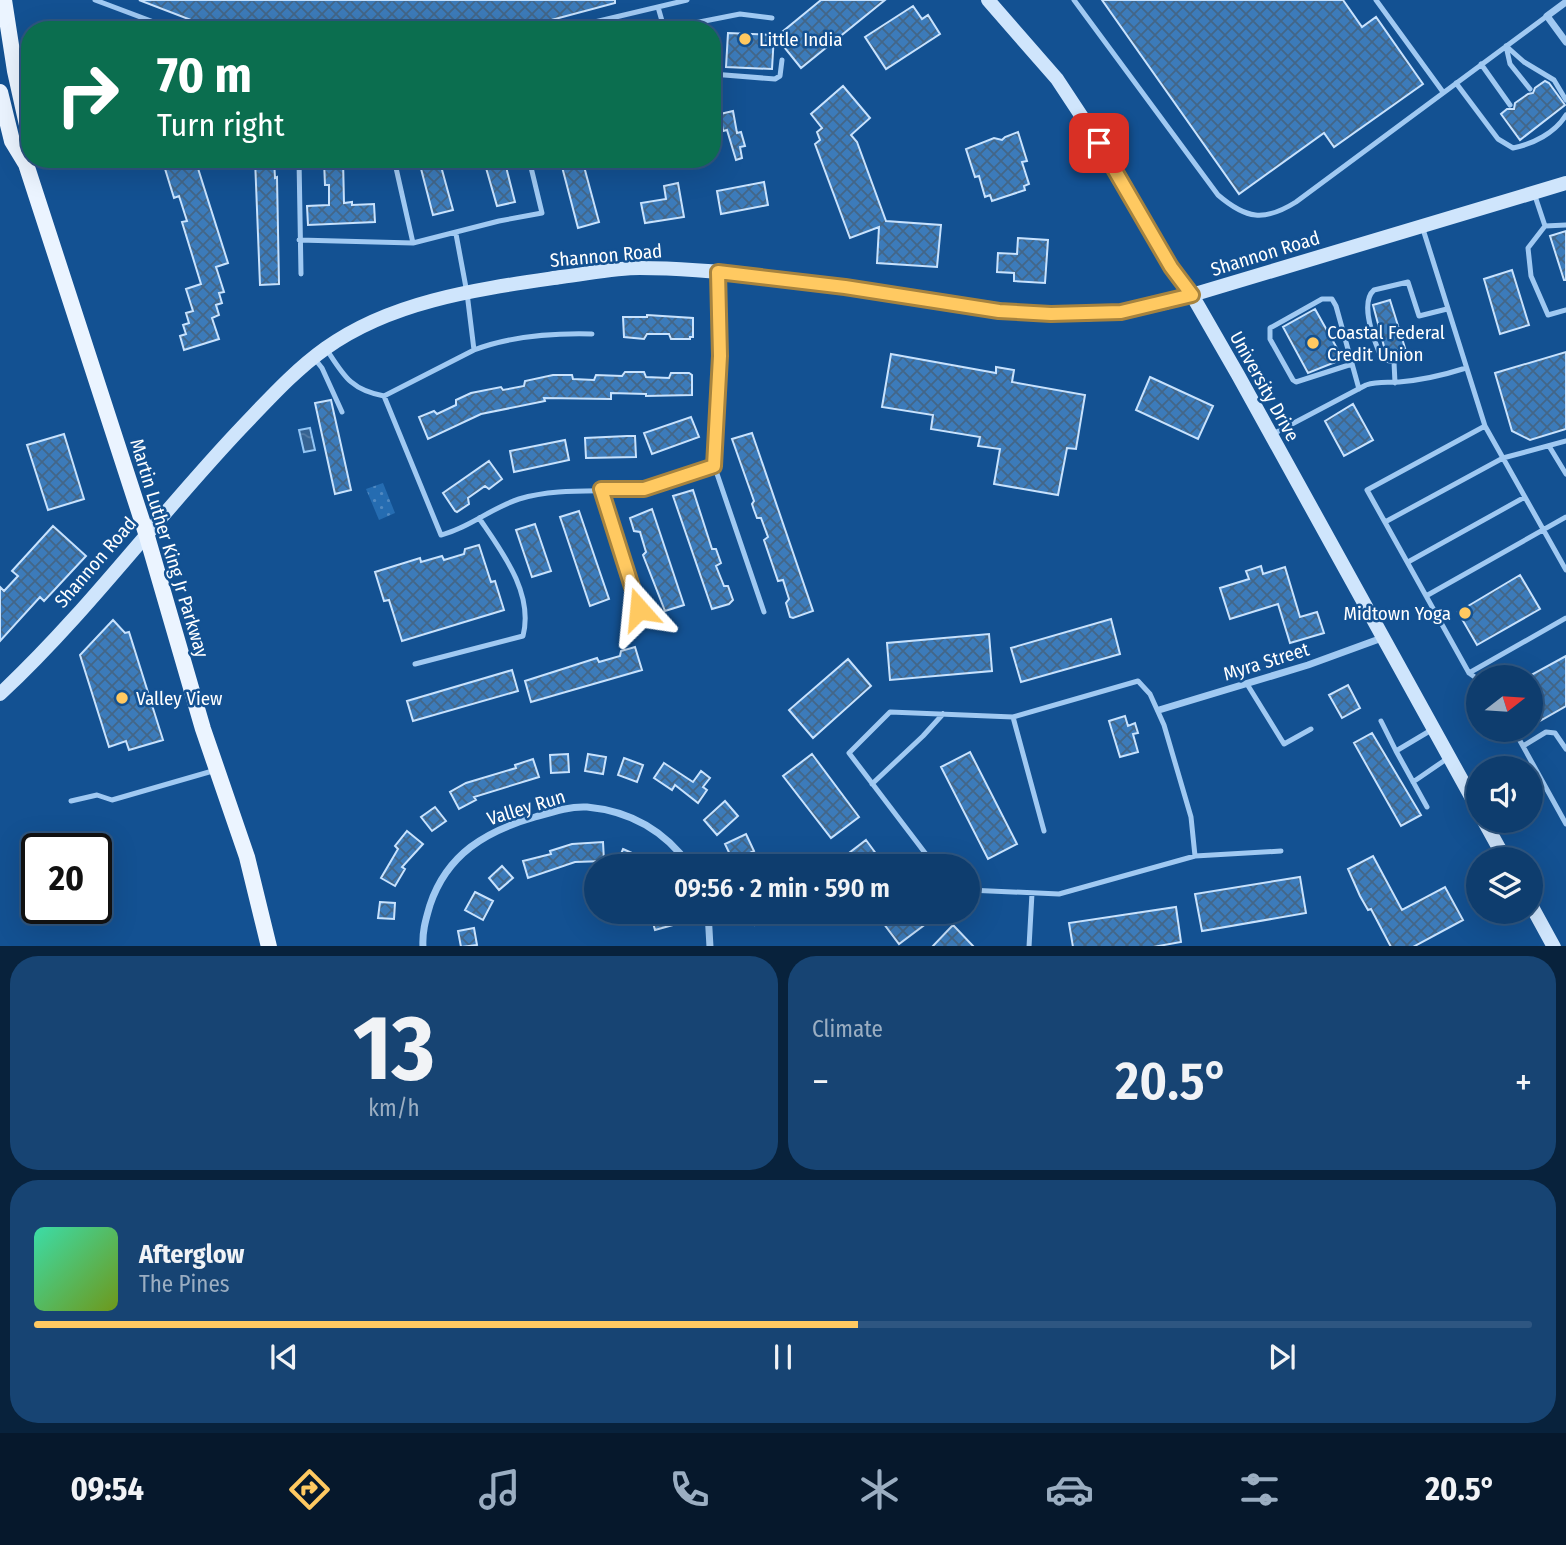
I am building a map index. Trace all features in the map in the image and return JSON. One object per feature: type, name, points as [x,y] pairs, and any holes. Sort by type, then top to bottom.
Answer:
[{"type":"main road","name":"Martin Luther King Jr Parkway","points":[[4,0],[21,98]]},
{"type":"main road","name":"Martin Luther King Jr Parkway","points":[[0,92],[12,141],[21,156]]},
{"type":"main road","name":"Martin Luther King Jr Parkway","points":[[27,168],[146,533],[203,729],[219,769],[247,857],[269,946]]},
{"type":"street","name":"University Drive","points":[[988,0],[1034,50],[1072,101],[1113,164],[1171,267],[1192,295],[1466,788]]},
{"type":"street","points":[[1566,13],[1563,4],[1547,16],[1566,42]]},
{"type":"street","name":"Shannon Road","points":[[0,694],[102,586],[217,452],[282,386],[326,348],[359,328],[412,306],[538,281],[637,268],[718,272],[845,287],[999,311],[1051,314],[1121,312],[1192,295],[1566,183]]},
{"type":"street","name":"Myra Street","points":[[1158,710],[1247,684],[1382,638]]},
{"type":"street","name":"Valley Run","points":[[423,946],[424,925],[433,897],[450,866],[465,850],[483,837],[510,824],[575,807],[605,809],[656,830],[679,854]]},
{"type":"street","points":[[709,924],[710,946]]},
{"type":"street","points":[[1541,924],[1553,946]]},
{"type":"lane","points":[[95,0],[151,21]]},
{"type":"lane","points":[[599,21],[687,0]]},
{"type":"lane","points":[[1074,0],[1219,195],[1231,206],[1255,217],[1276,213],[1296,202],[1547,16]]},
{"type":"lane","points":[[1376,0],[1443,92]]},
{"type":"lane","points":[[658,7],[663,21]]},
{"type":"lane","points":[[704,21],[740,14],[772,18]]},
{"type":"lane","points":[[1506,46],[1510,64],[1530,89]]},
{"type":"lane","points":[[1506,46],[1524,62],[1554,80],[1566,100]]},
{"type":"lane","points":[[721,75],[775,79],[780,76],[782,60]]},
{"type":"lane","points":[[1481,64],[1510,106]]},
{"type":"lane","points":[[1456,83],[1498,139],[1513,148],[1536,141],[1566,115]]},
{"type":"lane","points":[[1550,121],[1555,127]]},
{"type":"lane","points":[[1531,135],[1536,141]]},
{"type":"lane","points":[[299,168],[301,274]]},
{"type":"lane","points":[[396,168],[413,243]]},
{"type":"lane","points":[[299,240],[413,243],[542,213],[531,168]]},
{"type":"lane","points":[[1534,193],[1545,226]]},
{"type":"lane","points":[[1566,225],[1545,226],[1528,248],[1531,276],[1548,314],[1566,310]]},
{"type":"lane","points":[[1422,226],[1485,426],[1566,570]]},
{"type":"lane","points":[[456,234],[474,350]]},
{"type":"lane","points":[[718,272],[720,356],[714,466],[764,612]]},
{"type":"lane","points":[[1395,383],[1394,362],[1386,362],[1380,354],[1367,308],[1367,300],[1374,290],[1408,282],[1419,316],[1447,309]]},
{"type":"lane","points":[[1352,364],[1296,382],[1270,339],[1270,328],[1322,299],[1332,299],[1336,306],[1359,389]]},
{"type":"lane","points":[[326,348],[353,384],[365,393],[384,396],[489,345],[556,333],[592,334]]},
{"type":"lane","points":[[314,358],[322,368],[342,412]]},
{"type":"lane","points":[[1270,435],[1378,381],[1395,383],[1426,380],[1466,368]]},
{"type":"lane","points":[[384,396],[441,535],[459,530],[520,499],[566,490],[644,489],[714,466]]},
{"type":"lane","points":[[1466,668],[1367,490],[1485,426]]},
{"type":"lane","points":[[1385,522],[1503,458],[1566,441]]},
{"type":"lane","points":[[1549,446],[1566,474]]},
{"type":"lane","points":[[601,489],[639,609]]},
{"type":"lane","points":[[1408,562],[1525,497]]},
{"type":"lane","points":[[1426,596],[1566,517]]},
{"type":"lane","points":[[415,664],[523,636],[527,620],[522,592],[505,556],[479,518]]},
{"type":"lane","points":[[1483,665],[1566,618]]},
{"type":"lane","points":[[926,854],[849,754],[890,712],[1013,717],[1138,681],[1150,694],[1158,710],[1191,817],[1195,856]]},
{"type":"lane","points":[[1247,684],[1284,744],[1311,729]]},
{"type":"lane","points":[[872,784],[943,714]]},
{"type":"lane","points":[[1013,717],[1044,831]]},
{"type":"lane","points":[[1381,721],[1427,807]]},
{"type":"lane","points":[[1396,751],[1433,729]]},
{"type":"lane","points":[[1523,746],[1546,732],[1555,733],[1566,749]]},
{"type":"lane","points":[[1521,742],[1566,824]]},
{"type":"lane","points":[[1413,782],[1449,758]]},
{"type":"lane","points":[[71,801],[97,794],[111,800],[219,769]]},
{"type":"lane","points":[[980,891],[1059,894],[1195,856],[1281,851]]},
{"type":"lane","points":[[1029,946],[1032,893]]},
{"type":"shaded area","points":[[383,483],[395,513],[379,520],[366,489]]},
{"type":"water","points":[[310,428],[315,450],[304,452],[299,430]]},
{"type":"building","points":[[139,0],[615,0],[615,3],[548,21],[194,21]]},
{"type":"building","points":[[821,0],[885,0],[801,68],[776,37]]},
{"type":"building","points":[[1102,0],[1343,0],[1362,27],[1376,17],[1423,84],[1334,147],[1324,133],[1239,194]]},
{"type":"building","points":[[913,6],[922,19],[928,15],[940,34],[886,69],[865,37]]},
{"type":"building","points":[[728,33],[774,35],[772,69],[726,67]]},
{"type":"building","points":[[1545,81],[1565,105],[1520,140],[1501,114],[1507,109],[1514,109],[1515,103],[1533,93],[1535,88]]},
{"type":"building","points":[[843,86],[870,118],[851,135],[857,142],[886,221],[941,225],[937,267],[877,263],[879,227],[850,238],[815,144],[820,140],[817,132],[822,128],[811,114]]},
{"type":"building","points":[[733,111],[737,133],[741,132],[745,146],[740,147],[742,158],[736,160],[727,130],[723,131],[721,114]]},
{"type":"building","points":[[1018,132],[1027,161],[1022,162],[1029,184],[1024,186],[1025,190],[992,201],[990,195],[985,197],[979,176],[975,177],[966,149],[994,138],[1002,140]]},
{"type":"building","points":[[165,168],[198,168],[228,263],[216,267],[224,292],[219,293],[222,303],[216,305],[219,315],[212,318],[219,339],[184,350],[180,336],[186,334],[183,325],[189,323],[186,313],[193,311],[186,289],[201,284],[182,222],[187,221],[179,196],[174,198]]},
{"type":"building","points":[[255,168],[274,168],[275,178],[277,177],[279,284],[260,285]]},
{"type":"building","points":[[324,168],[343,168],[344,203],[374,204],[375,222],[308,225],[307,206],[329,205],[329,185],[325,185]]},
{"type":"building","points":[[421,168],[441,168],[453,210],[433,215]]},
{"type":"building","points":[[486,168],[506,168],[515,202],[497,206]]},
{"type":"building","points":[[562,168],[584,168],[599,222],[578,228]]},
{"type":"building","points":[[764,182],[768,205],[721,214],[717,191]]},
{"type":"building","points":[[678,183],[684,217],[645,223],[641,203],[666,199],[664,186]]},
{"type":"building","points":[[1566,231],[1566,280],[1564,280],[1550,236]]},
{"type":"building","points":[[1018,238],[1048,240],[1045,283],[1014,281],[1014,273],[997,272],[998,253],[1017,254]]},
{"type":"building","points":[[1512,270],[1529,325],[1500,334],[1484,279]]},
{"type":"building","points":[[1390,300],[1405,348],[1386,354],[1373,305]]},
{"type":"building","name":"Coastal Federal Credit Union","points":[[1315,309],[1343,359],[1308,373],[1283,327]]},
{"type":"building","points":[[647,315],[693,318],[693,337],[671,339],[669,334],[647,334],[644,339],[624,337],[623,317]]},
{"type":"building","points":[[1566,352],[1566,429],[1530,440],[1512,431],[1495,373]]},
{"type":"building","points":[[891,354],[996,373],[996,367],[1014,370],[1012,382],[1085,395],[1076,449],[1067,448],[1058,495],[994,484],[1000,449],[978,446],[980,437],[931,429],[933,415],[882,407]]},
{"type":"building","points":[[625,372],[644,372],[646,377],[669,378],[671,373],[689,373],[692,375],[692,395],[646,396],[611,393],[611,399],[544,398],[545,401],[481,414],[428,439],[419,417],[434,411],[437,414],[456,405],[456,400],[471,393],[524,386],[525,381],[553,375],[572,375],[573,379],[594,380],[596,375],[622,376]]},
{"type":"building","points":[[1150,377],[1213,406],[1198,439],[1136,410]]},
{"type":"building","points":[[331,400],[351,490],[335,494],[315,403]]},
{"type":"building","points":[[1353,404],[1373,440],[1344,456],[1325,421]]},
{"type":"building","points":[[691,417],[699,437],[652,454],[644,433]]},
{"type":"building","points":[[752,433],[813,611],[793,618],[790,617],[786,603],[789,599],[783,580],[778,581],[764,540],[768,537],[761,518],[757,518],[754,510],[754,501],[732,439]]},
{"type":"building","points":[[64,434],[84,499],[48,510],[27,445]]},
{"type":"building","points":[[635,436],[636,457],[586,458],[585,438]]},
{"type":"building","points":[[565,440],[569,460],[514,472],[510,451]]},
{"type":"building","points":[[489,461],[502,479],[489,489],[485,486],[468,498],[469,504],[455,511],[443,493]]},
{"type":"building","points":[[693,490],[712,549],[716,549],[721,563],[716,566],[733,600],[729,604],[712,609],[673,496]]},
{"type":"building","points":[[652,509],[684,605],[665,611],[643,555],[646,552],[640,532],[634,531],[630,518]]},
{"type":"building","points":[[579,511],[609,599],[590,606],[560,517]]},
{"type":"building","points":[[535,524],[551,571],[532,577],[516,530]]},
{"type":"building","points":[[53,526],[86,556],[44,601],[40,597],[0,641],[0,587],[4,591],[18,576],[12,571]]},
{"type":"building","points":[[479,545],[504,610],[402,641],[389,600],[384,601],[375,572],[420,558],[421,562],[442,556],[444,560],[464,554],[465,549]]},
{"type":"building","points":[[1261,566],[1263,574],[1285,567],[1300,617],[1317,612],[1324,633],[1290,643],[1278,604],[1230,619],[1220,588],[1249,579],[1246,571]]},
{"type":"building","points":[[1520,575],[1540,609],[1477,645],[1458,612]]},
{"type":"building","points":[[1111,619],[1120,654],[1021,682],[1011,648]]},
{"type":"building","name":"Valley View","points":[[113,620],[125,633],[129,632],[163,740],[129,750],[126,741],[109,747],[80,655]]},
{"type":"building","points":[[989,634],[992,671],[890,680],[887,643]]},
{"type":"building","points":[[635,647],[642,670],[531,702],[525,681],[597,658],[599,662],[620,656],[621,651]]},
{"type":"building","points":[[1566,656],[1566,706],[1544,719],[1544,668]]},
{"type":"building","points":[[848,659],[871,686],[813,738],[789,710]]},
{"type":"building","points":[[512,670],[518,691],[413,721],[407,701]]},
{"type":"building","points":[[1348,685],[1360,708],[1342,718],[1329,695]]},
{"type":"building","points":[[1125,716],[1128,726],[1135,723],[1138,733],[1133,734],[1138,752],[1120,757],[1109,721]]},
{"type":"building","points":[[1372,733],[1421,815],[1401,826],[1354,743]]},
{"type":"building","points":[[970,752],[1017,844],[988,859],[941,767]]},
{"type":"building","points":[[568,754],[569,772],[551,773],[550,755]]},
{"type":"building","points":[[588,754],[606,757],[603,774],[585,771]]},
{"type":"building","points":[[812,754],[859,817],[831,838],[783,776]]},
{"type":"building","points":[[624,758],[643,765],[637,782],[618,775]]},
{"type":"building","points":[[533,759],[539,777],[474,797],[476,800],[459,809],[450,792],[466,783],[516,768],[515,765]]},
{"type":"building","points":[[664,763],[693,782],[701,771],[710,778],[703,787],[707,790],[698,803],[675,785],[672,790],[654,778]]},
{"type":"building","points":[[725,801],[738,816],[717,835],[704,820]]},
{"type":"building","points":[[435,807],[446,821],[432,831],[421,817]]},
{"type":"building","points":[[407,831],[423,844],[402,867],[405,869],[395,886],[381,878],[398,849],[395,846]]},
{"type":"building","points":[[746,834],[754,851],[748,854],[730,854],[725,844]]},
{"type":"building","points":[[866,840],[876,854],[848,854]]},
{"type":"building","points":[[603,842],[604,854],[584,854],[584,862],[575,862],[528,878],[523,861],[551,854],[550,851],[572,844]]},
{"type":"building","points":[[623,849],[634,854],[621,854]]},
{"type":"building","points":[[1373,856],[1402,910],[1445,887],[1463,920],[1415,946],[1390,946],[1371,909],[1368,910],[1360,896],[1348,869]]},
{"type":"building","points":[[502,866],[513,878],[499,890],[489,878]]},
{"type":"building","points":[[1300,877],[1306,913],[1202,931],[1195,894]]},
{"type":"building","points":[[475,892],[493,901],[483,920],[465,910]]},
{"type":"building","points":[[380,902],[395,903],[394,919],[378,918]]},
{"type":"building","points":[[1176,907],[1181,942],[1159,946],[1073,946],[1069,923]]},
{"type":"building","points":[[653,924],[673,924],[673,925],[655,930]]},
{"type":"building","points":[[884,924],[926,924],[899,944]]},
{"type":"building","points":[[953,925],[973,946],[933,946]]},
{"type":"building","points":[[474,928],[477,945],[461,946],[458,931]]},
{"type":"place","name":"Little India","points":[[745,39]]},
{"type":"place","name":"Coastal Federal Credit Union","points":[[1313,343]]},
{"type":"place","name":"Midtown Yoga","points":[[1465,613]]},
{"type":"place","name":"Valley View","points":[[122,698]]},
{"type":"route","points":[[639,609],[601,489],[644,489],[714,466],[720,356],[718,272],[845,287],[999,311],[1051,314],[1121,312],[1192,295],[1171,267],[1099,143]]}]
